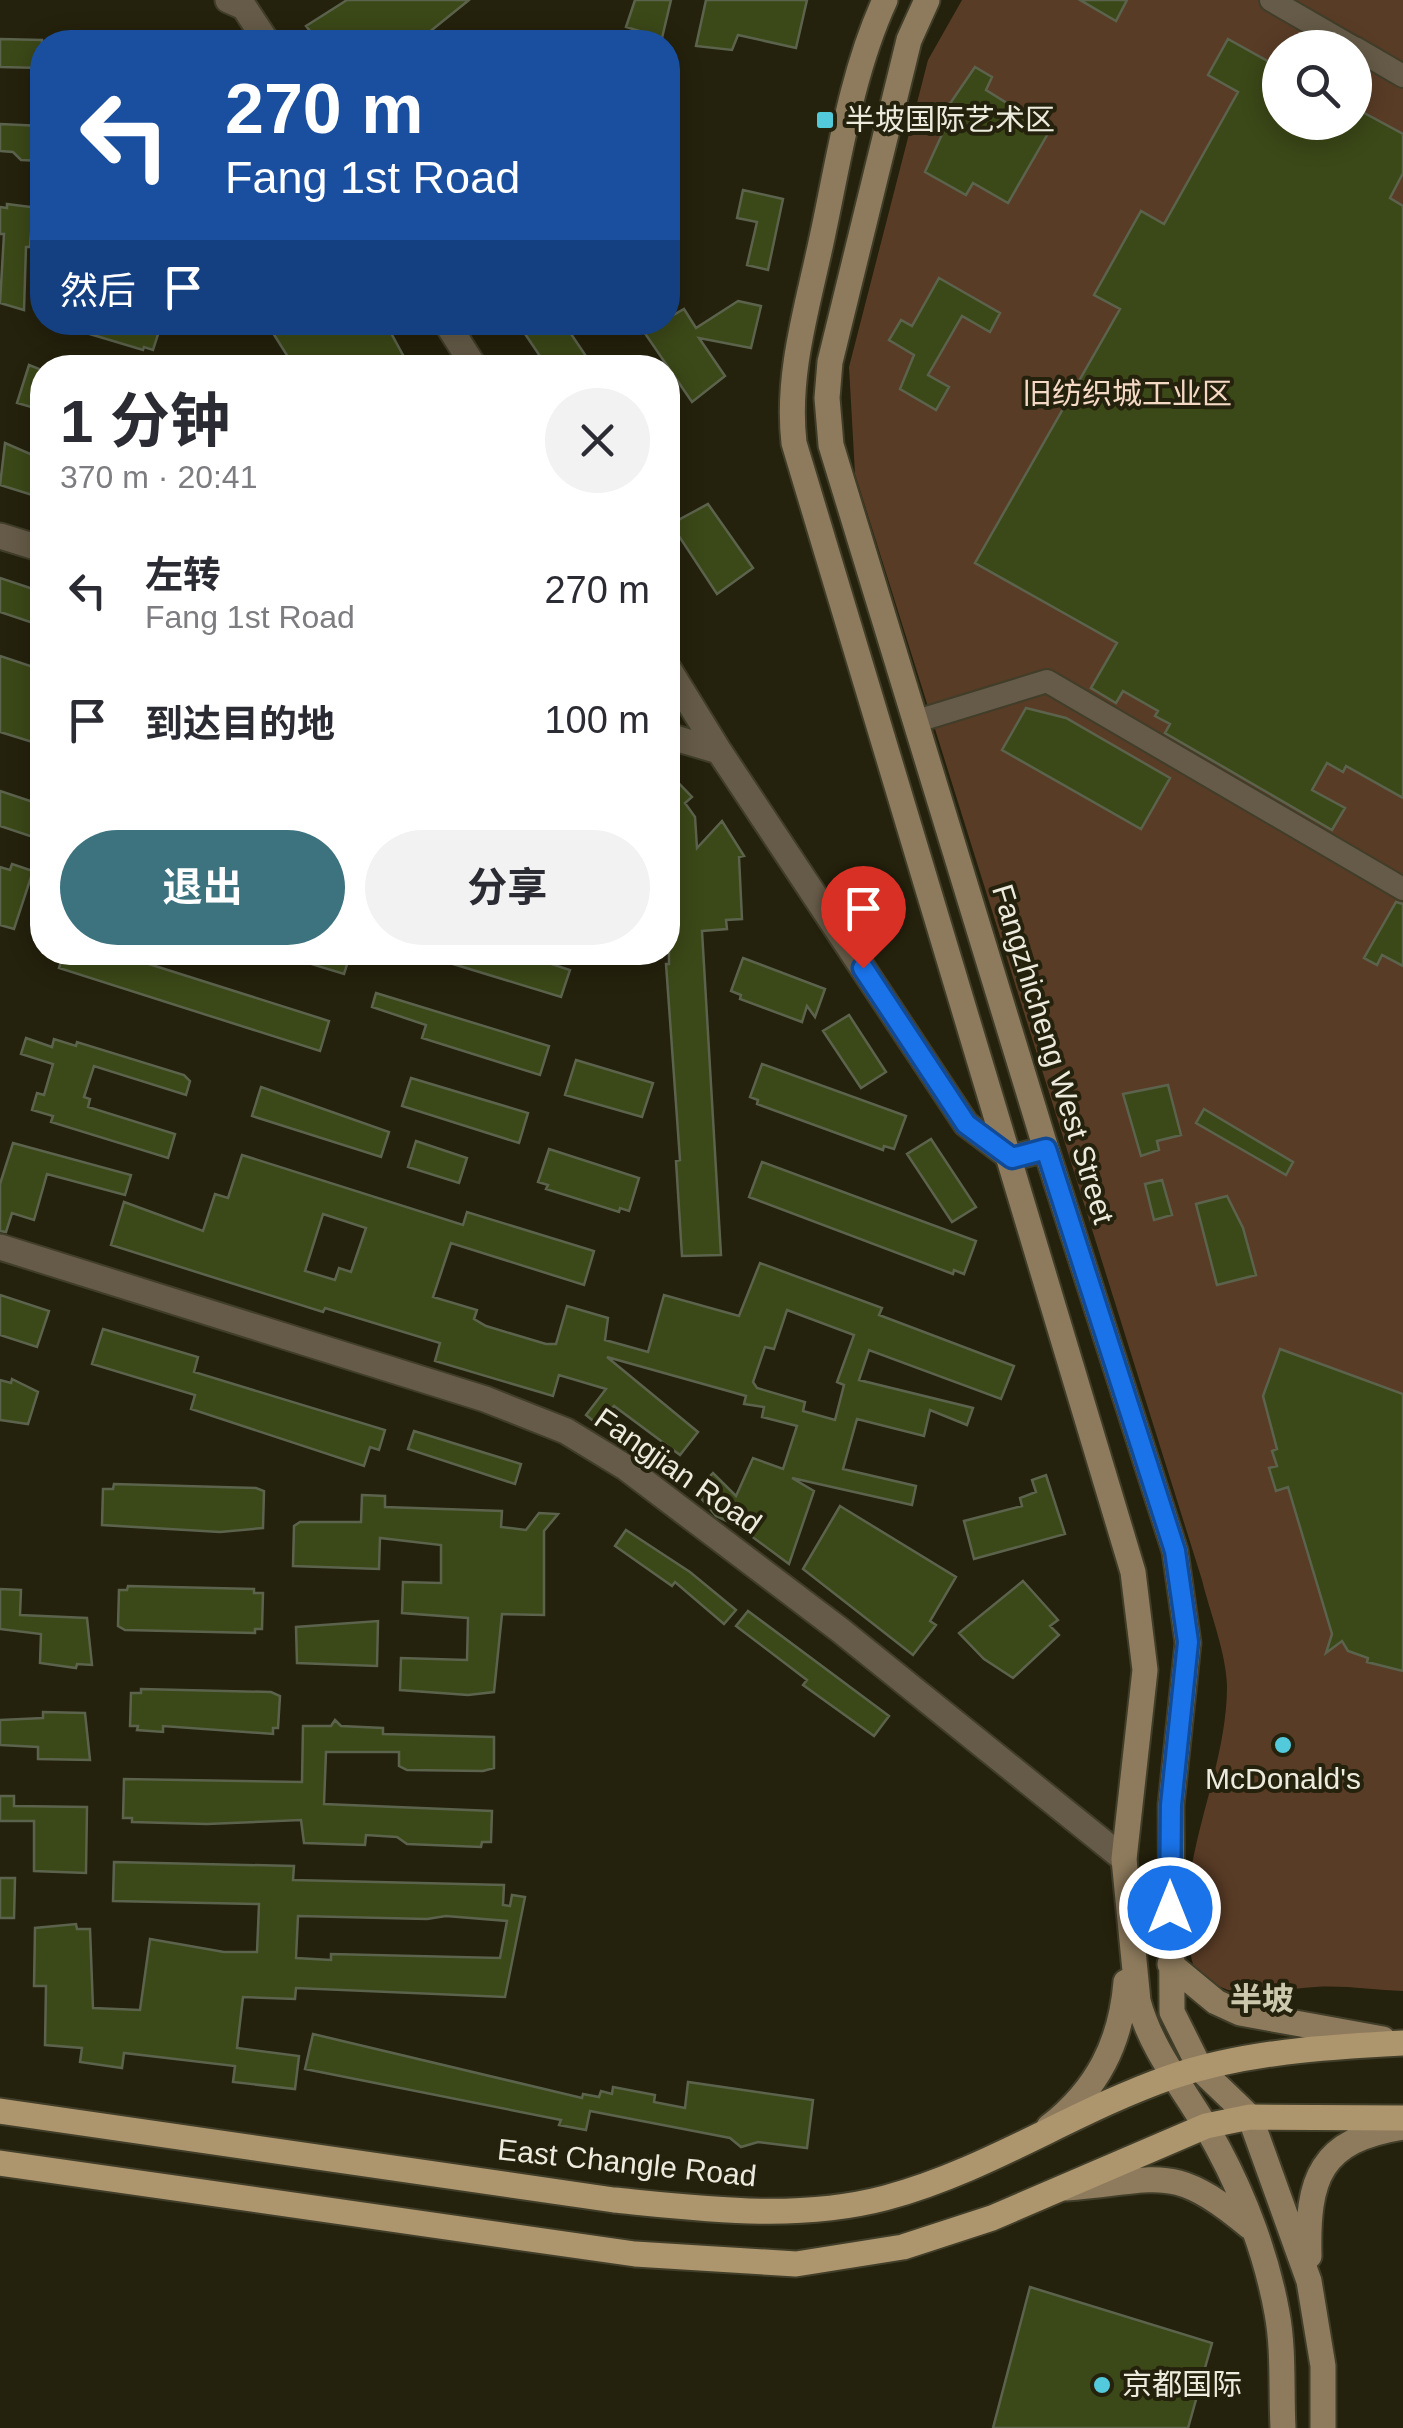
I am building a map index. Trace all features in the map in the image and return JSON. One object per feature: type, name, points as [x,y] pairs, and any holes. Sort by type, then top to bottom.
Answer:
[{"type":"main road","points":[[885,0],[862,64],[840,154],[793,380],[791,422],[801,475],[1012,1158],[1133,1572],[1145,1670],[1124,1860],[1129,1937],[1144,2023],[1173,2077],[1206,2126],[1255,2232],[1278,2315],[1283,2428]]},
{"type":"main road","name":"Fangzhicheng West Street","points":[[927,0],[909,40],[830,362],[827,398],[838,471],[1046,1149],[1175,1551],[1188,1642],[1171,1805],[1172,2012],[1201,2070],[1250,2117]]},
{"type":"main road","points":[[1030,2142],[1088,2090],[1114,2045],[1123,2020],[1129,1937]]},
{"type":"main road","points":[[1170,1964],[1216,2002],[1240,2013],[1403,2043]]},
{"type":"main road","name":"East Changle Road","points":[[0,2111],[614,2200],[715,2210],[820,2210],[883,2198],[952,2177],[1173,2077],[1298,2050],[1403,2043]]},
{"type":"main road","points":[[1250,2117],[1309,2282]]},
{"type":"main road","points":[[0,2163],[635,2254],[796,2264],[902,2247],[992,2218],[1206,2126],[1250,2117],[1403,2118]]},
{"type":"main road","points":[[1323,2428],[1323,2366],[1309,2282],[1308,2209],[1316,2180],[1332,2154],[1353,2138],[1403,2126]]},
{"type":"main road","points":[[1056,2189],[1174,2178],[1218,2201],[1255,2232]]},
{"type":"street","points":[[1271,0],[1323,30]]},
{"type":"street","points":[[239,2],[259,30]]},
{"type":"street","points":[[1372,58],[1403,76]]},
{"type":"street","points":[[0,536],[30,545]]},
{"type":"street","points":[[917,721],[1047,681],[1403,889]]},
{"type":"street","points":[[680,688],[966,1124],[1012,1158],[1046,1149]]},
{"type":"street","points":[[680,740],[719,751]]},
{"type":"street","name":"Fangjian Road","points":[[0,1246],[485,1399],[566,1431],[626,1467],[840,1630],[1124,1860]]},
{"type":"green space","name":"旧纺织城工业区","points":[[962,0],[1403,0],[1403,1991],[1326,1987],[1237,1992],[1223,1988],[1194,1968],[1188,1897],[1224,1722],[1227,1686],[1221,1646],[855,474],[849,367],[928,60]]},
{"type":"building","points":[[347,0],[469,0],[432,30],[309,30],[306,26]]},
{"type":"building","points":[[635,0],[671,0],[664,30],[626,27]]},
{"type":"building","points":[[706,0],[807,0],[796,48],[738,35],[732,50],[696,46]]},
{"type":"building","points":[[1080,0],[1127,0],[1116,21]]},
{"type":"building","points":[[0,39],[30,40],[30,68],[0,67]]},
{"type":"building","points":[[1228,39],[1262,58],[1262,140],[1372,140],[1372,117],[1403,134],[1403,173],[1390,198],[1403,206],[1403,798],[1346,766],[1343,772],[1327,763],[1312,790],[1345,808],[1332,830],[1165,733],[1170,724],[1155,716],[1158,711],[1123,691],[1116,703],[1091,688],[1117,643],[975,563],[1120,309],[1094,295],[1141,211],[1164,224],[1238,92],[1208,75]]},
{"type":"building","points":[[975,67],[992,77],[986,90],[1050,130],[1008,203],[973,183],[966,195],[925,172],[954,108],[949,105]]},
{"type":"building","points":[[0,124],[30,125],[30,160],[0,151]]},
{"type":"building","points":[[743,190],[783,199],[768,270],[747,265],[757,222],[737,218]]},
{"type":"building","points":[[7,204],[30,207],[24,310],[0,303],[4,234],[0,234],[0,207],[7,208]]},
{"type":"building","points":[[939,278],[1000,313],[990,332],[962,316],[928,375],[949,387],[936,410],[900,389],[914,355],[889,340],[901,320],[912,326]]},
{"type":"building","points":[[738,301],[761,306],[751,348],[699,338],[725,376],[692,402],[680,384],[680,355],[660,355],[646,335],[680,335],[680,311],[684,309],[696,328]]},
{"type":"building","points":[[93,335],[158,335],[153,350]]},
{"type":"building","points":[[274,335],[392,335],[403,355],[287,355]]},
{"type":"building","points":[[526,335],[572,335],[585,355],[539,355]]},
{"type":"building","points":[[29,365],[30,407],[17,403]]},
{"type":"building","points":[[5,443],[30,454],[30,494],[0,485]]},
{"type":"building","points":[[708,504],[753,568],[717,594],[680,538],[680,519]]},
{"type":"building","points":[[0,578],[30,588],[30,622],[0,612]]},
{"type":"building","points":[[0,656],[30,666],[30,741],[0,732]]},
{"type":"building","points":[[1026,708],[1066,718],[1170,778],[1141,829],[1002,750]]},
{"type":"building","points":[[680,784],[692,797],[685,803],[695,817],[697,848],[722,821],[744,856],[739,857],[742,919],[726,920],[727,929],[702,931],[721,1255],[682,1256],[676,1161],[680,1160],[666,965],[680,965]]},
{"type":"building","points":[[0,791],[30,801],[30,836],[0,826]]},
{"type":"building","points":[[12,864],[30,870],[14,929],[0,925],[0,867],[10,870]]},
{"type":"building","points":[[1396,902],[1403,904],[1403,966],[1382,955],[1377,965],[1364,958]]},
{"type":"building","points":[[743,958],[825,989],[815,1017],[807,1006],[802,1022],[740,999],[741,995],[731,991]]},
{"type":"building","points":[[152,965],[329,1021],[320,1051],[59,968]]},
{"type":"building","points":[[314,965],[347,965],[344,974]]},
{"type":"building","points":[[456,965],[554,965],[570,970],[561,997]]},
{"type":"building","points":[[376,993],[549,1046],[540,1075],[422,1038],[426,1025],[372,1007]]},
{"type":"building","points":[[849,1015],[886,1072],[861,1088],[823,1031]]},
{"type":"building","points":[[26,1038],[52,1047],[54,1039],[76,1046],[77,1042],[184,1075],[190,1081],[186,1095],[94,1066],[84,1097],[90,1099],[88,1107],[175,1134],[168,1158],[51,1122],[53,1116],[32,1110],[37,1093],[44,1095],[53,1064],[21,1054]]},
{"type":"building","points":[[576,1060],[653,1083],[642,1117],[565,1095]]},
{"type":"building","points":[[762,1064],[906,1116],[894,1149],[884,1146],[883,1150],[757,1104],[758,1100],[750,1097]]},
{"type":"building","points":[[411,1078],[528,1113],[519,1143],[402,1106]]},
{"type":"building","points":[[1168,1085],[1181,1135],[1157,1141],[1159,1150],[1141,1156],[1123,1094]]},
{"type":"building","points":[[261,1087],[389,1132],[381,1157],[252,1116]]},
{"type":"building","points":[[1204,1109],[1293,1162],[1286,1175],[1196,1123]]},
{"type":"building","points":[[931,1139],[976,1207],[952,1222],[907,1154]]},
{"type":"building","points":[[416,1141],[467,1158],[459,1183],[408,1167]]},
{"type":"building","points":[[13,1143],[131,1175],[125,1195],[47,1174],[34,1220],[12,1213],[6,1232],[0,1231],[0,1184]]},
{"type":"building","points":[[549,1149],[639,1178],[629,1211],[620,1208],[619,1212],[546,1189],[548,1185],[538,1182]]},
{"type":"building","points":[[242,1155],[463,1225],[467,1212],[594,1251],[584,1285],[451,1243],[433,1297],[477,1310],[474,1319],[486,1326],[546,1344],[556,1344],[567,1306],[608,1318],[605,1340],[648,1352],[664,1295],[739,1316],[760,1263],[882,1308],[879,1315],[1014,1366],[1001,1399],[869,1350],[859,1380],[973,1408],[967,1425],[930,1410],[924,1436],[857,1419],[843,1469],[916,1486],[912,1505],[792,1478],[814,1491],[789,1564],[739,1527],[716,1516],[695,1491],[713,1473],[736,1496],[753,1458],[783,1469],[797,1426],[762,1417],[764,1407],[744,1404],[746,1396],[607,1357],[698,1432],[680,1455],[614,1406],[597,1424],[586,1415],[606,1389],[559,1375],[553,1396],[435,1361],[440,1343],[325,1308],[323,1312],[111,1245],[124,1202],[203,1231],[215,1194],[228,1198]],"holes":[[[323,1214],[366,1228],[351,1272],[339,1268],[335,1280],[305,1271]],[[787,1310],[854,1335],[837,1382],[844,1385],[835,1420],[803,1411],[805,1402],[757,1388],[753,1382],[765,1347],[774,1349]]]},
{"type":"building","points":[[762,1162],[976,1241],[964,1274],[954,1270],[953,1274],[749,1197]]},
{"type":"building","points":[[1162,1180],[1172,1215],[1154,1220],[1145,1184]]},
{"type":"building","points":[[1227,1196],[1243,1228],[1256,1275],[1217,1285],[1196,1204]]},
{"type":"building","points":[[0,1295],[49,1311],[37,1347],[0,1335]]},
{"type":"building","points":[[103,1329],[198,1357],[194,1372],[385,1430],[379,1450],[370,1447],[364,1466],[191,1409],[195,1395],[92,1364]]},
{"type":"building","points":[[1280,1349],[1403,1394],[1403,1671],[1367,1662],[1368,1658],[1348,1651],[1342,1641],[1326,1653],[1332,1634],[1288,1487],[1276,1491],[1269,1468],[1277,1466],[1272,1451],[1277,1449],[1263,1396]]},
{"type":"building","points":[[12,1379],[38,1392],[28,1424],[0,1420],[0,1380],[11,1383]]},
{"type":"building","points":[[414,1431],[521,1464],[515,1484],[408,1449]]},
{"type":"building","points":[[1046,1475],[1065,1534],[974,1559],[964,1521],[1022,1506],[1020,1498],[1036,1492],[1032,1480]]},
{"type":"building","points":[[114,1484],[256,1488],[264,1491],[263,1528],[220,1532],[102,1525],[103,1489],[113,1489]]},
{"type":"building","points":[[362,1495],[385,1496],[385,1507],[502,1511],[501,1527],[526,1530],[539,1513],[558,1514],[544,1531],[544,1615],[502,1614],[494,1692],[468,1695],[400,1690],[401,1658],[467,1660],[468,1618],[402,1613],[403,1582],[441,1583],[441,1545],[380,1538],[379,1569],[293,1566],[294,1526],[300,1522],[361,1522]]},
{"type":"building","points":[[840,1506],[956,1577],[930,1621],[936,1625],[913,1655],[803,1569]]},
{"type":"building","points":[[626,1530],[690,1572],[736,1610],[724,1624],[675,1582],[672,1586],[615,1546]]},
{"type":"building","points":[[1023,1581],[1058,1620],[1050,1626],[1059,1635],[1013,1678],[984,1659],[959,1633]]},
{"type":"building","points":[[128,1586],[254,1589],[254,1593],[263,1593],[262,1629],[255,1629],[255,1633],[125,1630],[118,1626],[119,1590],[127,1590]]},
{"type":"building","points":[[0,1589],[21,1590],[20,1615],[87,1618],[92,1665],[77,1664],[76,1668],[40,1663],[41,1634],[0,1629]]},
{"type":"building","points":[[748,1611],[889,1716],[874,1736],[803,1685],[807,1680],[736,1626]]},
{"type":"building","points":[[378,1621],[377,1666],[297,1663],[296,1627]]},
{"type":"building","points":[[141,1689],[271,1692],[280,1696],[278,1728],[273,1728],[273,1734],[163,1726],[163,1732],[137,1730],[138,1726],[130,1726],[131,1693],[141,1693]]},
{"type":"building","points":[[43,1712],[85,1713],[90,1760],[38,1759],[38,1747],[0,1745],[0,1720],[43,1718]]},
{"type":"building","points":[[335,1720],[341,1726],[383,1728],[383,1734],[494,1737],[494,1768],[483,1771],[407,1770],[399,1766],[399,1752],[326,1752],[324,1804],[492,1811],[491,1842],[482,1842],[481,1847],[407,1844],[397,1837],[366,1835],[365,1845],[304,1843],[301,1820],[207,1824],[132,1822],[132,1818],[123,1818],[124,1779],[302,1782],[303,1726],[331,1726]]},
{"type":"building","points":[[0,1796],[14,1796],[14,1806],[87,1807],[86,1873],[34,1871],[34,1821],[0,1821]]},
{"type":"building","points":[[114,1862],[294,1866],[293,1880],[504,1885],[503,1905],[510,1906],[512,1895],[525,1897],[505,1997],[296,1988],[295,1999],[243,1997],[237,2048],[299,2056],[295,2089],[233,2082],[235,2066],[124,2053],[122,2068],[80,2062],[82,2048],[45,2045],[46,1986],[34,1986],[35,1928],[76,1924],[77,1929],[90,1929],[93,2008],[140,2010],[150,1939],[224,1952],[257,1952],[259,1904],[113,1901]],"holes":[[[298,1916],[446,1916],[507,1921],[500,1958],[331,1954],[331,1960],[296,1958]]]},
{"type":"building","points":[[0,1878],[15,1878],[14,1918],[0,1918]]},
{"type":"building","points":[[313,2034],[582,2098],[583,2094],[599,2097],[601,2091],[612,2094],[613,2087],[655,2095],[654,2102],[685,2108],[688,2082],[813,2100],[807,2148],[758,2142],[741,2147],[730,2138],[590,2111],[586,2130],[559,2125],[561,2120],[305,2069]]},
{"type":"building","name":"京都国际","points":[[1030,2287],[1212,2343],[1188,2428],[993,2428]]},
{"type":"place","name":"半坡国际艺术区","points":[[825,120]]},
{"type":"place","name":"McDonald's","points":[[1283,1745]]},
{"type":"place","name":"京都国际","points":[[1102,2385]]},
{"type":"district","name":"半坡","points":[[1262,1999]]},
{"type":"route","points":[[863,968],[966,1124],[1012,1158],[1046,1149],[1067,1206],[1175,1551],[1184,1600],[1188,1642],[1186,1688],[1171,1805],[1170,1908]]}]
